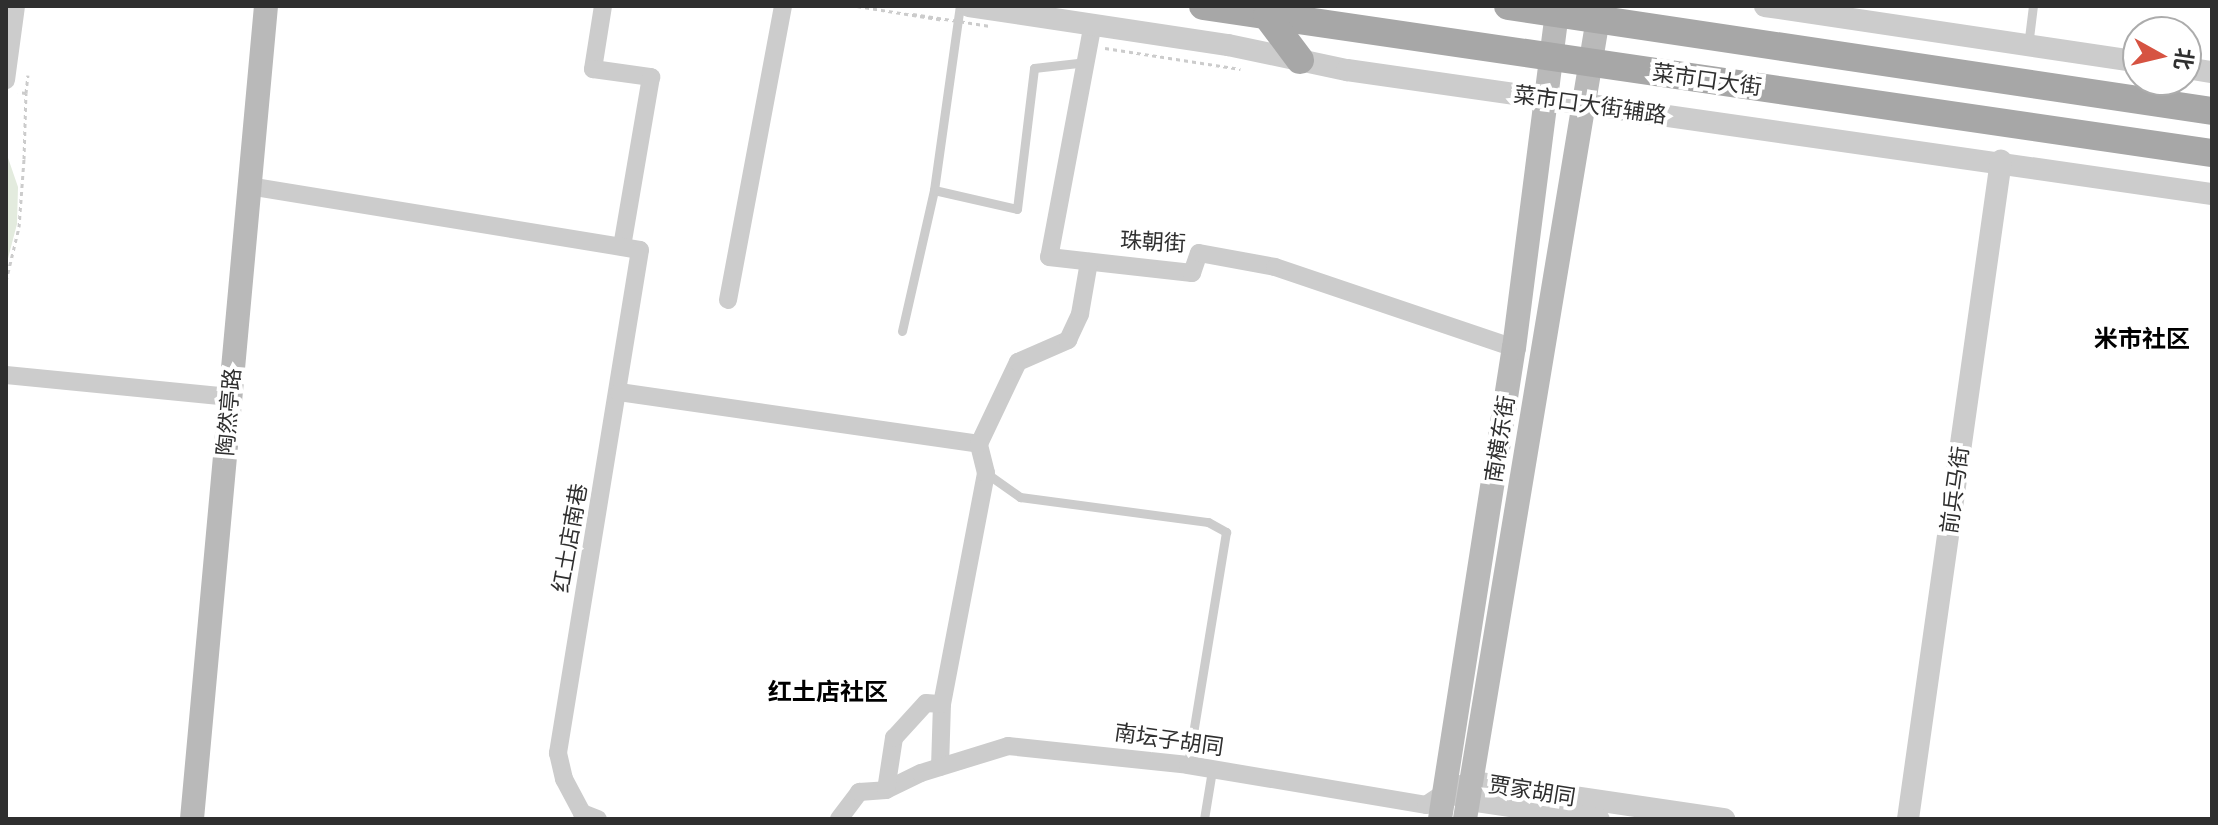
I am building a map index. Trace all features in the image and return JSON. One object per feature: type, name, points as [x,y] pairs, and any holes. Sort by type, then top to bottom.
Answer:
[{"type":"main road","name":"陶然亭路","points":[[192,819],[266,6]]},
{"type":"main road","name":"菜市口大街","points":[[1203,6],[2212,153]]},
{"type":"main road","name":"菜市口大街","points":[[1508,6],[1599,12],[2212,111]]},
{"type":"main road","name":"南横东街","points":[[1464,798],[1514,348],[1558,9]]},
{"type":"main road","name":"南横东街","points":[[1440,819],[1464,798],[1580,103],[1599,12]]},
{"type":"main road","points":[[1267,16],[1300,60]]},
{"type":"street","points":[[6,80],[16,6]]},
{"type":"street","name":"红土店南巷","points":[[598,819],[582,813],[564,779],[558,753],[619,392],[631,249],[651,77],[593,69],[603,6]]},
{"type":"street","points":[[728,300],[783,6]]},
{"type":"street","name":"菜市口大街辅路","points":[[969,6],[1093,23],[1546,99],[2008,162],[2212,194]]},
{"type":"street","points":[[1765,6],[2122,60]]},
{"type":"street","name":"珠朝街","points":[[1093,23],[1089,62],[1049,257],[1192,273],[1199,253],[1275,267],[1514,348]]},
{"type":"street","name":"前兵马街","points":[[1908,819],[2008,162]]},
{"type":"street","name":"前兵马街","points":[[1923,819],[2008,162]]},
{"type":"street","points":[[249,186],[631,249]]},
{"type":"street","points":[[940,767],[942,704],[986,473],[979,444],[1018,362],[1068,340],[1080,314],[1089,262]]},
{"type":"street","points":[[6,375],[230,397]]},
{"type":"street","points":[[619,392],[979,444]]},
{"type":"street","points":[[886,790],[894,738],[926,703],[942,704]]},
{"type":"street","name":"南坛子胡同","points":[[839,819],[859,792],[886,790],[940,767],[1008,746],[1188,765],[1426,805],[1464,798]]},
{"type":"street","name":"贾家胡同","points":[[1464,798],[1599,819]]},
{"type":"street","name":"贾家胡同","points":[[1464,798],[1724,819]]},
{"type":"lane","points":[[902,331],[934,190],[960,6]]},
{"type":"lane","points":[[2029,38],[2033,6]]},
{"type":"lane","points":[[934,190],[1017,209],[1034,68],[1089,62]]},
{"type":"lane","points":[[986,473],[1020,497],[1208,522],[1226,532],[1188,765]]},
{"type":"lane","points":[[1204,819],[1212,770]]},
{"type":"path","points":[[854,6],[990,26]]},
{"type":"path","points":[[913,14],[914,6]]},
{"type":"path","points":[[6,281],[19,227],[28,75]]},
{"type":"path","points":[[6,90],[26,93]]},
{"type":"shaded area","points":[[6,152],[18,187],[17,224],[6,266]]},
{"type":"district","name":"米市社区","points":[[2142,339]]},
{"type":"district","name":"红土店社区","points":[[828,692]]}]
